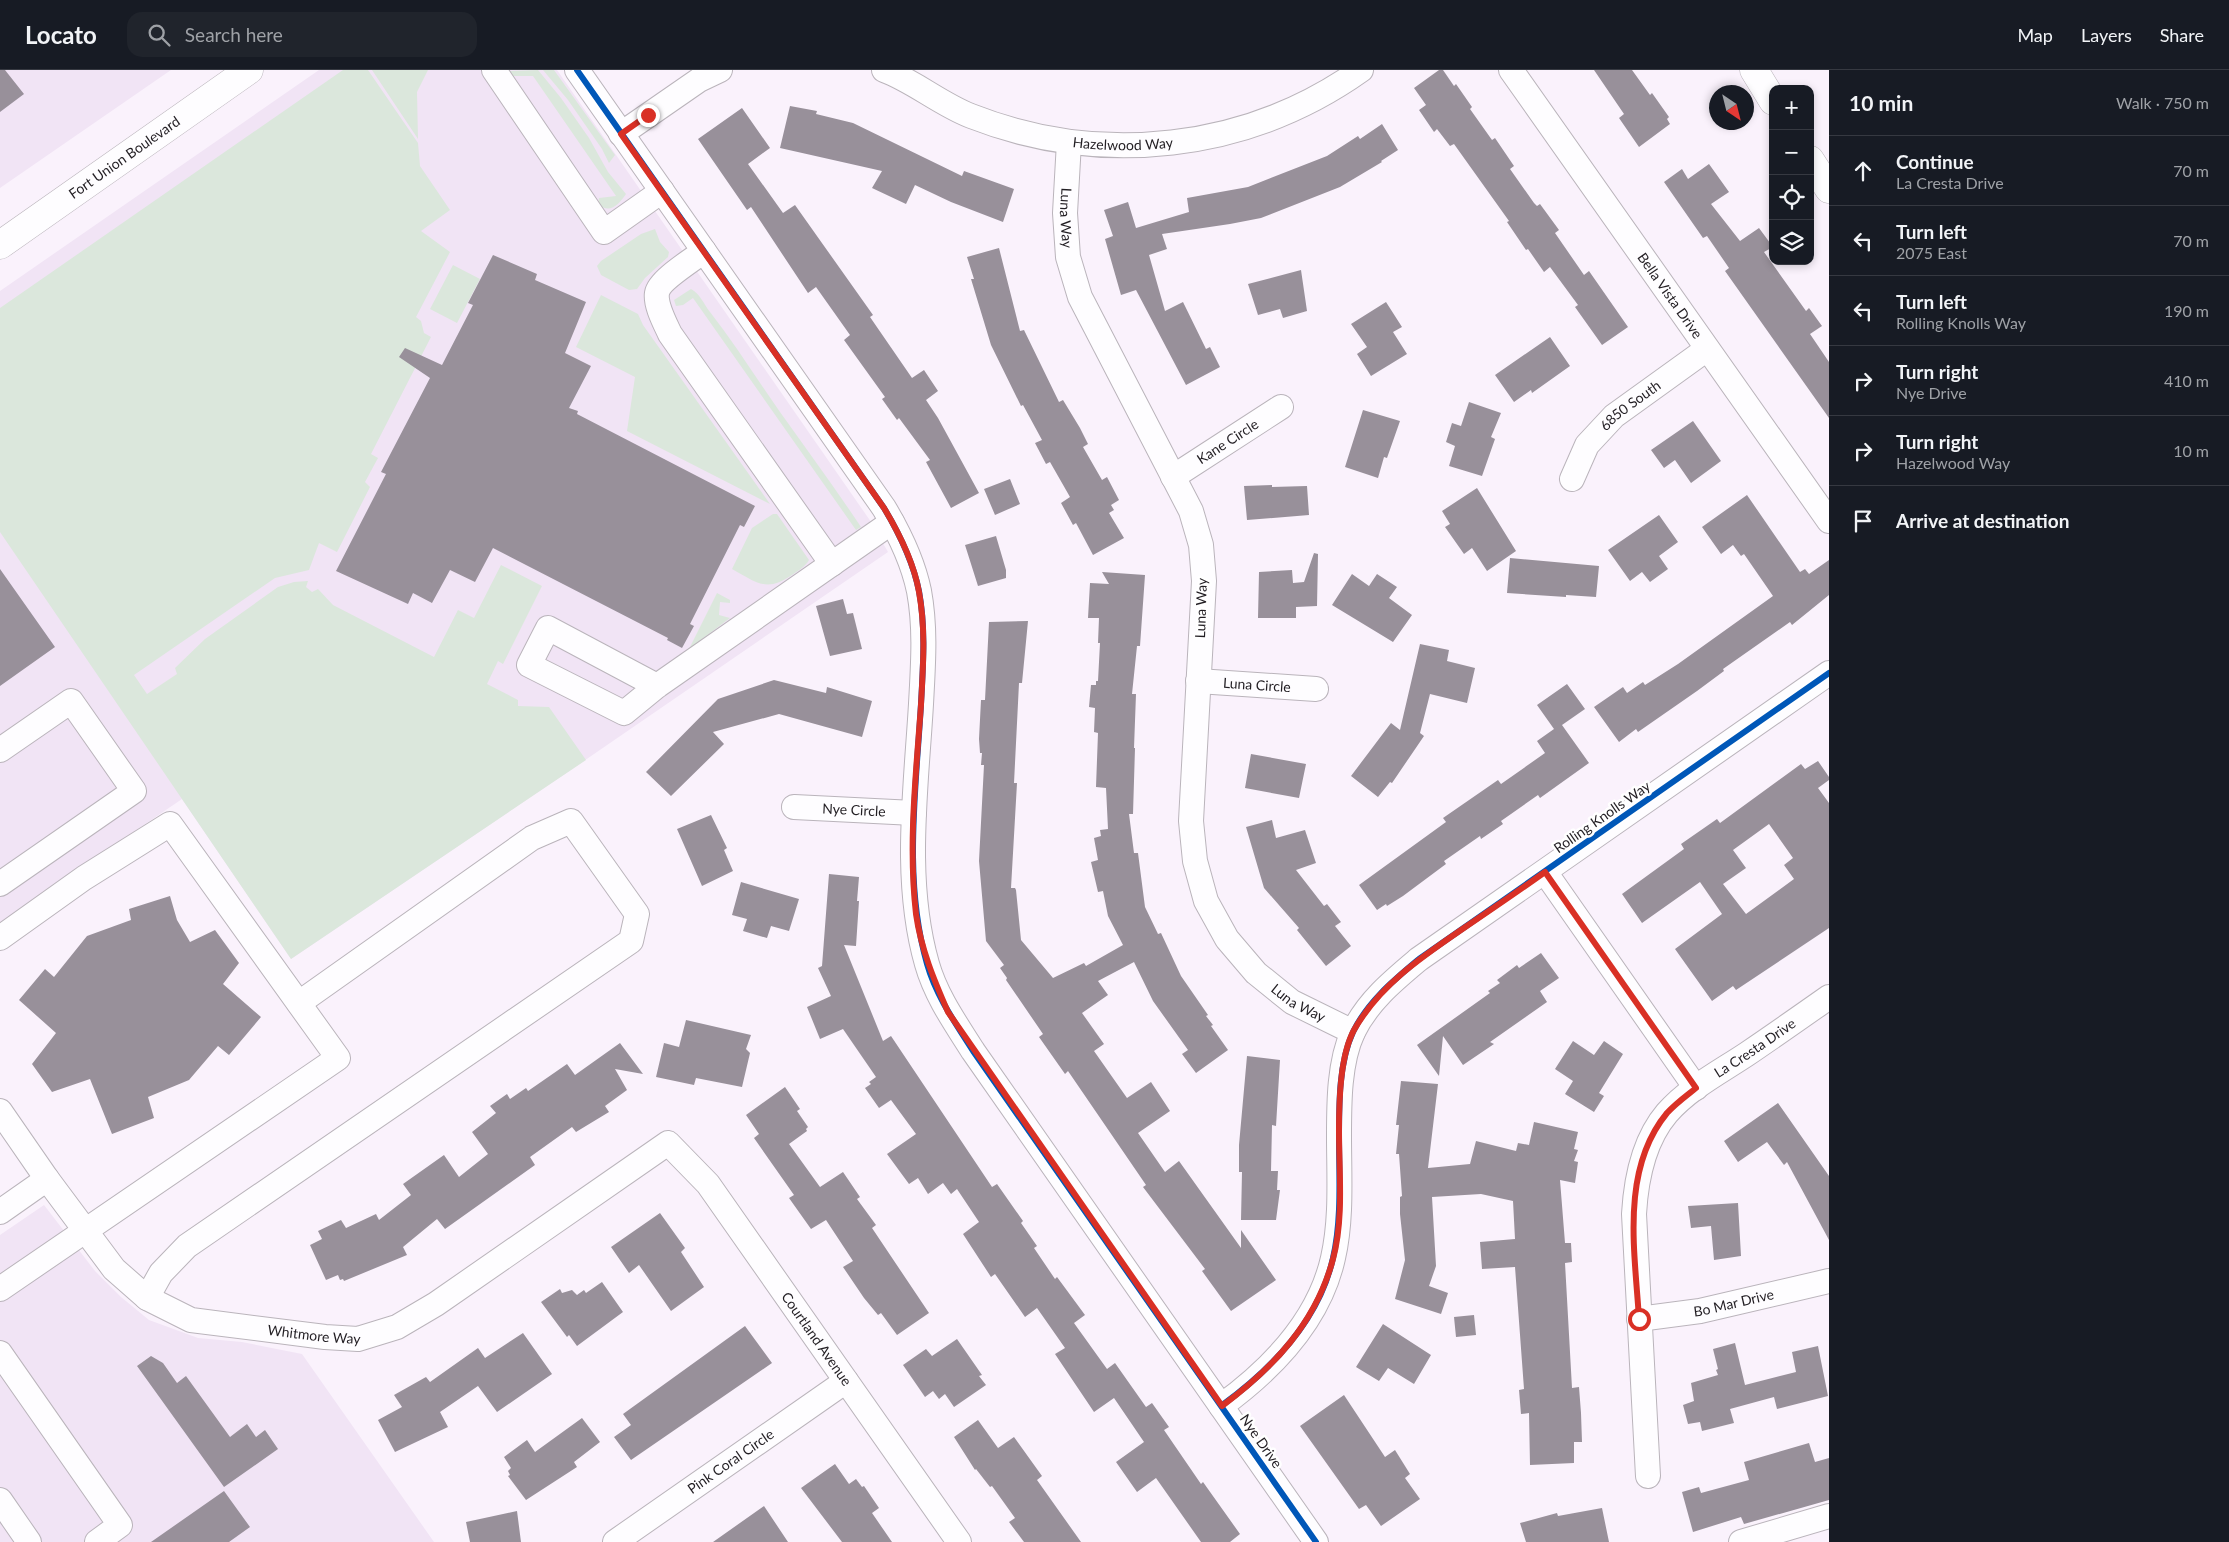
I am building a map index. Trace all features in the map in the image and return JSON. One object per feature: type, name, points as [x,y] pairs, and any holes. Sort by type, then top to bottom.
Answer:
[{"type":"main road","name":"Fort Union Boulevard","points":[[0,245],[249,70]]},
{"type":"main road","points":[[1754,70],[1769,94]]},
{"type":"main road","points":[[1814,166],[1829,189]]},
{"type":"street","points":[[494,70],[604,232],[662,191]]},
{"type":"street","name":"Nye Drive","points":[[577,70],[892,522],[905,548],[919,590],[924,640],[914,813],[913,866],[916,915],[927,965],[948,1012],[1316,1542]]},
{"type":"street","points":[[621,134],[699,80],[720,70]]},
{"type":"street","name":"Hazelwood Way","points":[[884,70],[970,116],[1020,131],[1069,142],[1125,146],[1182,142],[1236,131],[1295,108],[1361,70]]},
{"type":"street","name":"Bella Vista Drive","points":[[1511,70],[1829,521]]},
{"type":"street","name":"Luna Way","points":[[1069,142],[1065,213],[1068,256],[1080,297],[1190,511],[1201,545],[1204,580],[1192,821],[1195,861],[1206,901],[1227,939],[1256,973],[1292,1002],[1353,1032]]},
{"type":"street","points":[[704,251],[670,277],[658,289],[657,299],[664,321],[670,334],[832,564]]},
{"type":"street","name":"6850 South","points":[[1572,479],[1587,446],[1614,416],[1707,349]]},
{"type":"street","name":"Kane Circle","points":[[1173,477],[1281,407]]},
{"type":"street","points":[[658,686],[548,628],[529,665],[624,713],[658,686],[892,522]]},
{"type":"street","name":"Rolling Knolls Way","points":[[1222,1406],[1269,1368],[1297,1335],[1319,1299],[1333,1258],[1339,1216],[1339,1115],[1345,1060],[1353,1032],[1370,1004],[1393,980],[1419,959],[1829,673]]},
{"type":"street","name":"Luna Circle","points":[[1198,682],[1316,689]]},
{"type":"street","points":[[0,750],[71,701],[134,791],[0,884]]},
{"type":"street","name":"Nye Circle","points":[[794,807],[914,813]]},
{"type":"street","points":[[147,1298],[161,1273],[187,1246],[631,941],[637,914],[572,821],[532,838],[300,1003]]},
{"type":"street","points":[[0,938],[84,878],[170,824],[338,1058],[0,1288]]},
{"type":"street","points":[[1545,872],[1696,1088]]},
{"type":"street","name":"La Cresta Drive","points":[[1648,1476],[1634,1214],[1635,1189],[1643,1160],[1653,1137],[1667,1114],[1696,1088],[1829,997]]},
{"type":"street","name":"Whitmore Way","points":[[0,1111],[47,1179],[114,1269],[147,1298],[191,1320],[325,1338],[358,1339],[397,1327],[436,1304],[668,1143]]},
{"type":"street","name":"Courtland Avenue","points":[[668,1143],[708,1184],[959,1542]]},
{"type":"street","points":[[0,1212],[47,1179]]},
{"type":"street","name":"Bo Mar Drive","points":[[1639,1319],[1700,1311],[1829,1281]]},
{"type":"street","points":[[0,1353],[120,1525],[97,1542]]},
{"type":"street","name":"Pink Coral Circle","points":[[615,1542],[846,1381]]},
{"type":"street","points":[[0,1500],[29,1542]]},
{"type":"street","points":[[1741,1542],[1829,1516]]},
{"type":"shaded area","points":[[0,70],[171,70],[0,188]]},
{"type":"shaded area","points":[[319,70],[557,70],[869,519],[888,552],[291,959],[182,799],[0,923],[0,291]]},
{"type":"shaded area","points":[[343,70],[368,70],[418,143],[420,166],[450,210],[421,231],[450,252],[416,317],[421,321],[424,333],[431,337],[371,454],[378,458],[365,482],[370,487],[337,552],[319,543],[309,570],[275,578],[134,675],[147,694],[177,674],[175,668],[205,639],[278,587],[294,582],[308,581],[306,587],[312,592],[318,589],[333,605],[434,657],[458,610],[474,618],[501,565],[542,586],[503,664],[498,661],[487,684],[518,700],[518,706],[549,707],[586,760],[291,959],[0,532],[0,308]]},
{"type":"shaded area","points":[[372,70],[428,70],[417,92],[418,139]]},
{"type":"shaded area","points":[[538,70],[561,98],[589,138],[608,172],[626,194],[614,207],[606,208],[598,204],[599,198],[616,196],[533,76],[511,76],[510,71]]},
{"type":"shaded area","points":[[543,70],[554,70],[615,155],[609,163],[602,149],[568,100]]},
{"type":"shaded area","points":[[655,229],[660,242],[669,252],[668,257],[645,278],[637,289],[629,290],[601,275],[597,266],[601,261],[641,234]]},
{"type":"shaded area","points":[[453,265],[480,279],[457,323],[430,309]]},
{"type":"shaded area","points":[[691,289],[700,297],[728,336],[861,527],[856,530],[693,298],[683,305],[676,306],[674,300]]},
{"type":"shaded area","points":[[601,295],[638,314],[643,325],[770,504],[627,431],[635,377],[576,347]]},
{"type":"shaded area","points":[[773,514],[777,514],[809,560],[806,565],[783,580],[775,583],[761,584],[732,569],[752,528]]},
{"type":"shaded area","points":[[717,593],[730,600],[730,603],[720,602],[719,615],[730,618],[689,649]]},
{"type":"shaded area","points":[[44,1205],[95,1271],[121,1297],[149,1320],[198,1338],[242,1342],[302,1354],[434,1542],[0,1542],[0,1235]]},
{"type":"building","points":[[0,70],[5,70],[24,94],[0,112]]},
{"type":"building","points":[[1439,70],[1443,70],[1454,86],[1456,84],[1472,107],[1470,109],[1492,140],[1495,138],[1514,166],[1510,169],[1534,203],[1537,206],[1540,204],[1559,230],[1555,233],[1584,275],[1589,271],[1628,327],[1602,345],[1575,307],[1578,305],[1550,267],[1544,272],[1528,249],[1526,250],[1507,222],[1509,221],[1454,144],[1450,146],[1437,129],[1434,132],[1419,110],[1426,105],[1414,88]]},
{"type":"building","points":[[1594,70],[1632,70],[1669,117],[1667,119],[1670,124],[1639,147],[1619,118],[1624,114]]},
{"type":"building","points":[[790,106],[817,111],[816,114],[853,123],[962,176],[964,171],[1014,189],[1003,222],[951,202],[915,185],[906,204],[872,188],[882,171],[780,148]]},
{"type":"building","points":[[742,108],[770,148],[748,164],[783,213],[795,205],[873,315],[870,317],[912,378],[924,370],[938,391],[926,400],[938,418],[979,493],[951,508],[926,462],[930,460],[899,418],[897,420],[882,399],[885,397],[844,340],[850,335],[816,287],[808,293],[751,207],[747,210],[698,139]]},
{"type":"building","points":[[1382,124],[1398,150],[1382,162],[1340,187],[1261,218],[1162,234],[1167,249],[1149,255],[1165,311],[1183,302],[1206,349],[1210,347],[1220,367],[1186,385],[1136,290],[1121,295],[1105,239],[1113,236],[1104,210],[1128,202],[1136,228],[1189,212],[1187,198],[1248,187],[1327,156],[1358,136],[1360,139]]},
{"type":"building","points":[[1709,164],[1729,192],[1711,204],[1740,241],[1759,228],[1769,242],[1769,249],[1764,252],[1769,259],[1769,265],[1773,265],[1806,311],[1809,308],[1822,326],[1810,334],[1829,362],[1829,418],[1725,271],[1729,268],[1707,236],[1703,238],[1664,182],[1682,169],[1688,179]]},
{"type":"building","points":[[999,248],[1020,331],[1024,330],[1059,402],[1063,400],[1080,428],[1088,444],[1083,447],[1102,480],[1107,477],[1119,500],[1111,505],[1114,510],[1109,513],[1124,538],[1093,555],[1076,523],[1073,525],[1061,503],[1070,497],[1050,462],[1046,464],[1035,443],[1042,440],[1023,405],[1021,406],[991,345],[971,279],[974,279],[967,257]]},
{"type":"building","points":[[493,255],[537,274],[535,280],[586,302],[565,353],[591,366],[569,408],[578,411],[577,414],[755,506],[744,527],[740,525],[690,624],[694,626],[682,648],[667,640],[668,638],[493,548],[475,582],[450,570],[432,603],[413,593],[408,604],[336,571],[386,474],[381,472],[430,378],[399,357],[405,348],[442,365],[473,305],[468,303]]},
{"type":"building","points":[[1301,270],[1307,311],[1283,318],[1280,309],[1258,315],[1248,284]]},
{"type":"building","points":[[1386,302],[1402,327],[1393,332],[1407,354],[1371,376],[1357,354],[1367,347],[1351,324]]},
{"type":"building","points":[[1550,337],[1570,366],[1532,393],[1531,390],[1514,402],[1495,375]]},
{"type":"building","points":[[1469,402],[1501,413],[1491,437],[1495,439],[1482,476],[1449,466],[1455,446],[1446,442],[1452,423],[1461,426]]},
{"type":"building","points":[[1363,410],[1400,421],[1387,458],[1384,457],[1378,478],[1345,467]]},
{"type":"building","points":[[1693,421],[1721,461],[1691,483],[1675,460],[1664,468],[1651,450]]},
{"type":"building","points":[[1010,479],[1020,504],[995,515],[984,489]]},
{"type":"building","points":[[1272,485],[1272,487],[1307,486],[1309,515],[1247,520],[1244,486]]},
{"type":"building","points":[[1477,488],[1516,551],[1487,571],[1472,548],[1464,554],[1445,527],[1450,524],[1442,511]]},
{"type":"building","points":[[1747,495],[1800,572],[1805,569],[1809,574],[1829,560],[1829,595],[1792,625],[1790,622],[1723,669],[1724,671],[1697,691],[1638,732],[1636,729],[1619,742],[1594,707],[1623,687],[1627,693],[1643,682],[1645,685],[1678,664],[1773,596],[1744,554],[1741,556],[1733,545],[1721,554],[1702,527]]},
{"type":"building","points":[[1659,515],[1678,542],[1659,556],[1668,569],[1650,582],[1642,572],[1630,581],[1608,550]]},
{"type":"building","points":[[996,536],[1006,570],[1006,578],[978,586],[965,545]]},
{"type":"building","points":[[1314,553],[1318,554],[1317,606],[1296,607],[1296,618],[1258,618],[1259,572],[1292,570],[1293,583],[1304,582]]},
{"type":"building","points":[[1510,558],[1599,566],[1596,597],[1507,593]]},
{"type":"building","points":[[0,569],[55,647],[0,686]]},
{"type":"building","points":[[1102,572],[1145,575],[1140,646],[1137,646],[1132,694],[1136,694],[1135,748],[1133,814],[1129,814],[1134,853],[1138,853],[1145,907],[1158,934],[1161,933],[1181,976],[1208,1015],[1206,1016],[1213,1025],[1211,1026],[1228,1050],[1196,1073],[1182,1054],[1188,1050],[1153,1001],[1134,962],[1098,981],[1108,995],[1082,1013],[1104,1044],[1094,1051],[1127,1098],[1151,1082],[1170,1111],[1138,1133],[1165,1172],[1179,1161],[1241,1248],[1241,1230],[1276,1280],[1231,1311],[1202,1271],[1205,1269],[1143,1187],[1146,1185],[1068,1071],[1065,1074],[1039,1037],[1043,1034],[1006,980],[1007,978],[1000,968],[1004,965],[986,941],[979,861],[984,765],[981,765],[982,753],[980,753],[979,739],[981,700],[985,700],[989,622],[1028,621],[1022,683],[1019,683],[1014,783],[1017,783],[1011,888],[1016,890],[1021,940],[1053,978],[1084,963],[1086,966],[1123,945],[1108,916],[1103,891],[1098,892],[1091,862],[1098,860],[1094,838],[1101,836],[1100,830],[1108,829],[1106,788],[1096,787],[1098,733],[1094,732],[1095,708],[1089,707],[1091,685],[1096,685],[1096,681],[1098,681],[1100,643],[1098,643],[1099,618],[1088,618],[1090,583],[1109,584]]},
{"type":"building","points":[[1352,574],[1369,586],[1377,574],[1397,587],[1389,598],[1412,615],[1393,642],[1332,605]]},
{"type":"building","points":[[843,599],[847,614],[853,613],[862,649],[830,656],[816,606]]},
{"type":"building","points":[[1420,644],[1449,650],[1447,661],[1475,668],[1467,703],[1430,694],[1420,733],[1424,736],[1392,783],[1390,782],[1378,797],[1351,776],[1391,723],[1400,730]]},
{"type":"building","points":[[774,680],[826,693],[827,687],[872,701],[862,737],[779,714],[713,732],[724,744],[671,796],[646,772],[718,699]]},
{"type":"building","points":[[1567,684],[1585,709],[1562,725],[1589,763],[1540,798],[1538,795],[1501,821],[1503,824],[1481,839],[1480,836],[1444,861],[1446,864],[1403,896],[1377,910],[1359,885],[1446,822],[1443,818],[1498,780],[1501,784],[1545,753],[1537,741],[1554,729],[1537,705]]},
{"type":"building","points":[[1251,754],[1306,764],[1299,798],[1245,788]]},
{"type":"building","points":[[1818,761],[1829,777],[1829,780],[1818,788],[1829,803],[1829,928],[1736,990],[1733,986],[1712,1001],[1675,949],[1722,914],[1700,882],[1642,923],[1622,894],[1684,849],[1681,844],[1717,819],[1720,823],[1801,764],[1805,769]],"holes":[[[1769,824],[1793,858],[1784,865],[1794,879],[1746,914],[1723,884],[1746,868],[1733,850]]]},
{"type":"building","points":[[711,815],[727,848],[724,850],[733,871],[702,886],[677,829]]},
{"type":"building","points":[[1272,820],[1276,838],[1305,830],[1316,863],[1296,870],[1324,906],[1327,904],[1341,922],[1335,926],[1351,946],[1326,966],[1297,930],[1299,928],[1264,888],[1246,827]]},
{"type":"building","points":[[829,874],[859,877],[856,946],[844,945],[883,1041],[891,1036],[992,1187],[997,1184],[1023,1221],[1021,1223],[1037,1246],[1034,1248],[1055,1279],[1057,1277],[1085,1315],[1074,1323],[1107,1369],[1115,1363],[1146,1407],[1152,1403],[1169,1427],[1164,1430],[1201,1484],[1203,1482],[1240,1534],[1230,1542],[1201,1542],[1156,1478],[1137,1492],[1116,1462],[1144,1442],[1114,1398],[1094,1412],[1055,1354],[1065,1348],[1037,1308],[1025,1317],[995,1274],[991,1277],[963,1234],[979,1222],[957,1189],[951,1194],[943,1183],[928,1194],[918,1178],[909,1184],[887,1154],[916,1134],[891,1100],[879,1108],[865,1088],[876,1077],[843,1029],[820,1039],[807,1007],[831,996],[818,968],[822,966]]},
{"type":"building","points":[[741,882],[799,899],[789,931],[771,926],[767,938],[743,931],[747,919],[732,915]]},
{"type":"building","points":[[170,896],[177,920],[190,942],[215,930],[239,963],[223,984],[261,1017],[229,1055],[218,1046],[189,1080],[148,1097],[154,1118],[112,1134],[90,1079],[52,1092],[32,1064],[56,1033],[19,1000],[45,969],[54,977],[87,936],[131,920],[129,909]]},
{"type":"building","points":[[1541,953],[1559,978],[1540,991],[1547,1002],[1490,1042],[1494,1044],[1463,1065],[1443,1036],[1439,1076],[1417,1045],[1490,993],[1488,991],[1500,983],[1497,980],[1517,965],[1519,968]]},
{"type":"building","points":[[686,1020],[751,1035],[746,1049],[750,1053],[742,1087],[696,1078],[694,1085],[656,1077],[664,1043],[679,1047]]},
{"type":"building","points":[[1573,1041],[1594,1055],[1604,1041],[1623,1054],[1599,1093],[1604,1096],[1594,1112],[1565,1094],[1573,1081],[1555,1069]]},
{"type":"building","points":[[620,1043],[643,1074],[615,1069],[627,1090],[605,1106],[609,1112],[576,1132],[572,1127],[530,1157],[535,1165],[445,1229],[437,1219],[403,1247],[407,1255],[344,1281],[343,1279],[340,1280],[338,1275],[326,1280],[310,1245],[322,1239],[318,1231],[341,1220],[346,1228],[376,1214],[379,1220],[411,1195],[403,1184],[444,1155],[459,1177],[488,1154],[472,1132],[496,1113],[490,1106],[507,1094],[510,1099],[526,1088],[528,1091],[567,1064],[575,1075]]},
{"type":"building","points":[[1247,1056],[1280,1060],[1276,1126],[1272,1125],[1271,1171],[1278,1171],[1277,1190],[1280,1190],[1276,1220],[1241,1220],[1242,1172],[1239,1172],[1239,1145]]},
{"type":"building","points":[[1401,1081],[1438,1084],[1428,1168],[1470,1164],[1476,1141],[1516,1151],[1518,1143],[1529,1145],[1534,1122],[1578,1132],[1574,1149],[1578,1150],[1574,1161],[1578,1162],[1575,1183],[1560,1180],[1565,1243],[1571,1243],[1572,1262],[1565,1263],[1572,1388],[1579,1387],[1581,1413],[1582,1442],[1574,1442],[1574,1463],[1530,1465],[1529,1413],[1521,1414],[1519,1390],[1524,1389],[1515,1267],[1482,1269],[1480,1242],[1515,1239],[1513,1201],[1481,1194],[1432,1197],[1436,1266],[1429,1286],[1448,1293],[1441,1314],[1395,1299],[1405,1260],[1400,1214],[1400,1197],[1402,1196],[1399,1154],[1396,1154],[1399,1125],[1396,1125]]},
{"type":"building","points":[[785,1087],[800,1109],[797,1111],[808,1127],[807,1131],[789,1144],[820,1187],[843,1172],[860,1197],[857,1199],[876,1225],[872,1228],[929,1313],[897,1335],[881,1313],[878,1315],[864,1298],[843,1267],[853,1261],[826,1220],[811,1229],[789,1198],[794,1195],[754,1138],[759,1134],[746,1115]]},
{"type":"building","points":[[1778,1103],[1829,1176],[1829,1240],[1787,1162],[1784,1165],[1767,1142],[1738,1162],[1724,1141]]},
{"type":"building","points":[[1738,1203],[1741,1256],[1714,1260],[1711,1226],[1691,1228],[1688,1206]]},
{"type":"building","points":[[660,1213],[685,1248],[681,1252],[704,1287],[671,1311],[639,1265],[629,1273],[611,1247]]},
{"type":"building","points":[[602,1282],[623,1312],[577,1346],[569,1335],[567,1337],[541,1302],[560,1289],[562,1293],[572,1290],[577,1295],[584,1290],[586,1293]]},
{"type":"building","points":[[1474,1315],[1476,1335],[1456,1337],[1454,1317]]},
{"type":"building","points":[[1383,1324],[1431,1355],[1414,1384],[1388,1368],[1379,1381],[1356,1367]]},
{"type":"building","points":[[745,1326],[772,1363],[631,1460],[614,1437],[631,1425],[623,1414]]},
{"type":"building","points":[[523,1333],[552,1374],[497,1412],[478,1386],[440,1412],[448,1427],[395,1452],[378,1420],[402,1407],[394,1395],[426,1377],[430,1382],[478,1348],[485,1358]]},
{"type":"building","points":[[957,1339],[982,1375],[979,1376],[986,1385],[954,1407],[945,1394],[939,1399],[933,1391],[925,1397],[903,1365],[926,1349],[932,1356]]},
{"type":"building","points":[[1735,1343],[1745,1385],[1796,1372],[1792,1352],[1818,1346],[1828,1396],[1777,1409],[1774,1397],[1730,1409],[1734,1423],[1702,1431],[1700,1422],[1688,1424],[1683,1405],[1694,1401],[1691,1383],[1718,1375],[1713,1349]]},
{"type":"building","points":[[151,1356],[163,1363],[177,1383],[186,1376],[230,1437],[247,1424],[256,1437],[265,1430],[278,1449],[224,1487],[137,1366]]},
{"type":"building","points":[[1344,1395],[1385,1457],[1395,1450],[1410,1474],[1405,1478],[1420,1499],[1381,1526],[1366,1505],[1359,1509],[1300,1426]]},
{"type":"building","points":[[582,1418],[600,1442],[574,1462],[577,1467],[526,1500],[508,1476],[510,1475],[508,1471],[511,1468],[504,1457],[527,1440],[535,1452]]},
{"type":"building","points":[[978,1420],[998,1448],[1014,1437],[1042,1476],[1037,1480],[1081,1542],[1024,1542],[1009,1522],[1015,1518],[992,1486],[990,1487],[975,1470],[954,1437]]},
{"type":"building","points":[[1809,1443],[1815,1462],[1829,1458],[1829,1500],[1744,1524],[1741,1517],[1693,1532],[1682,1492],[1699,1487],[1701,1493],[1749,1480],[1744,1462]]},
{"type":"building","points":[[835,1464],[849,1484],[856,1479],[862,1487],[864,1486],[879,1508],[872,1513],[892,1542],[842,1542],[801,1488]]},
{"type":"building","points":[[224,1491],[250,1527],[229,1542],[151,1542]]},
{"type":"building","points":[[764,1506],[788,1542],[713,1542]]},
{"type":"building","points":[[1602,1508],[1609,1542],[1526,1542],[1520,1523],[1557,1513],[1558,1516]]},
{"type":"building","points":[[517,1511],[521,1542],[470,1542],[466,1522]]},
{"type":"cycle path","points":[[577,70],[884,508],[909,559],[919,591],[923,633],[923,676],[913,835],[915,900],[927,964],[941,998],[973,1051],[1316,1542]]},
{"type":"cycle path","points":[[1221,1406],[1258,1376],[1291,1342],[1305,1323],[1326,1281],[1333,1258],[1338,1228],[1339,1110],[1342,1069],[1348,1044],[1366,1010],[1391,983],[1419,959],[1829,673]]},
{"type":"route","points":[[648,115],[621,134],[884,508],[905,548],[919,590],[924,640],[914,813],[913,866],[916,915],[927,965],[948,1012],[973,1051],[1222,1406],[1269,1368],[1297,1335],[1319,1299],[1333,1258],[1339,1216],[1339,1115],[1345,1060],[1353,1032],[1370,1004],[1393,980],[1419,959],[1545,872],[1696,1088],[1667,1114],[1653,1137],[1643,1160],[1635,1189],[1634,1214],[1639,1319]]}]
